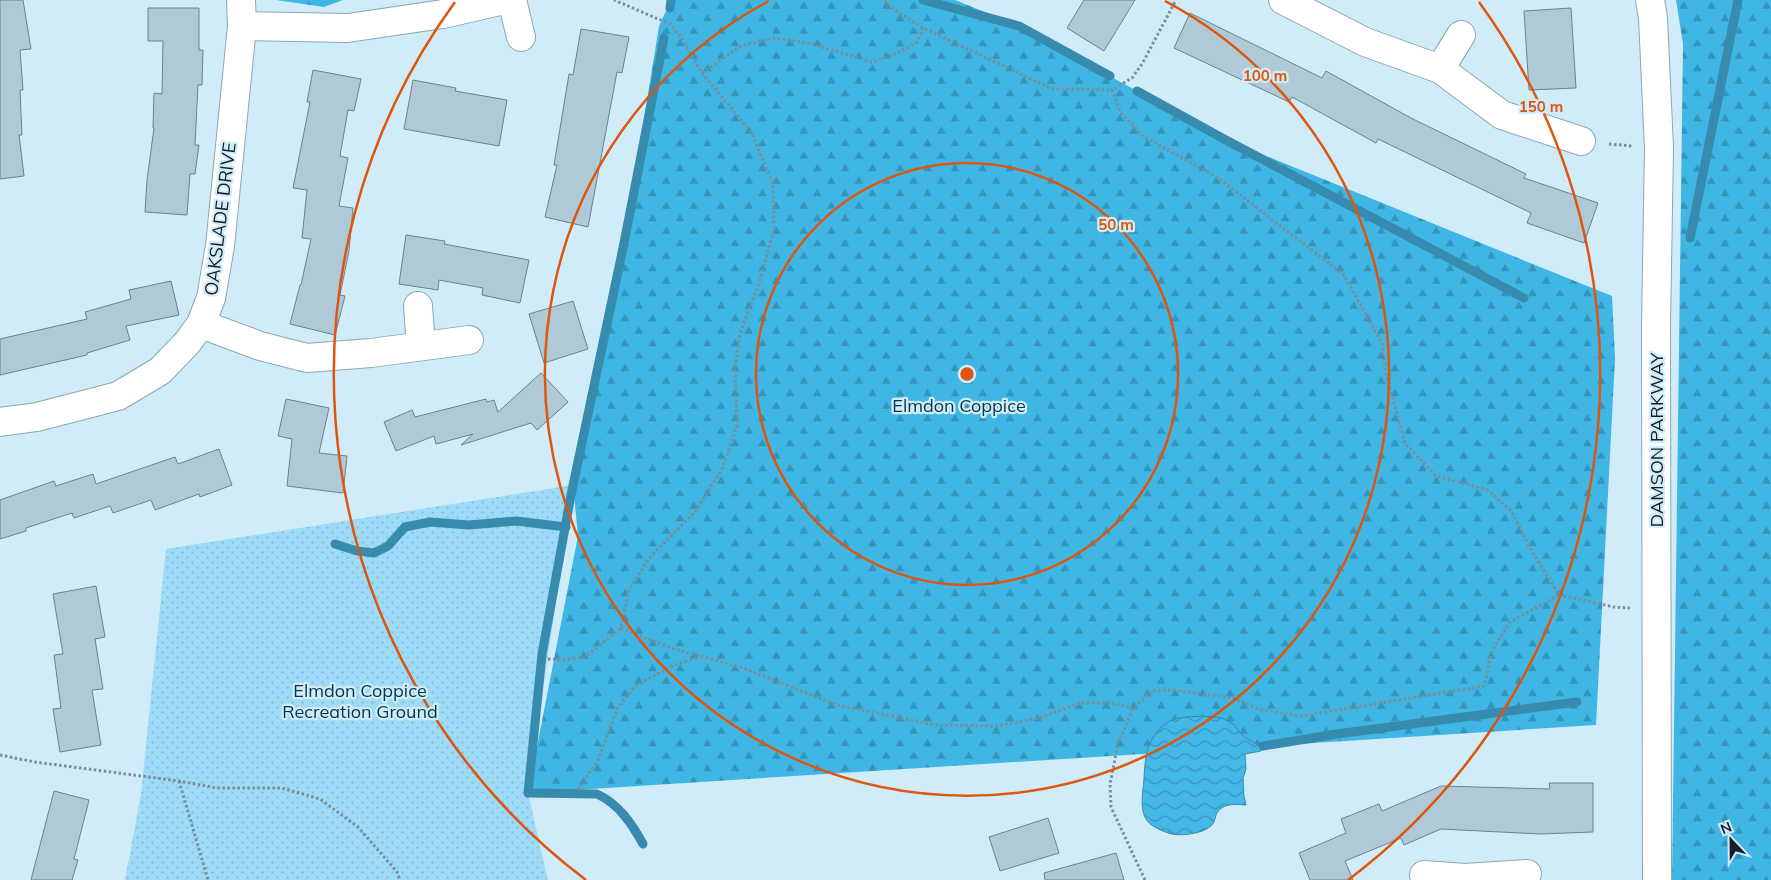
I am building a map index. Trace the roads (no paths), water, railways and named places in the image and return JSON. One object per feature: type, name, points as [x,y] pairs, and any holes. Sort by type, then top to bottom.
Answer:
[{"type":"street","points":[[242,13],[348,28],[443,14],[504,0]]},
{"type":"street","points":[[512,0],[521,37]]},
{"type":"street","points":[[1283,0],[1365,42],[1440,69],[1502,115],[1581,141]]},
{"type":"street","name":"DAMSON PARKWAY","points":[[1650,0],[1653,18],[1660,148],[1656,326],[1657,880]]},
{"type":"street","name":"OAKSLADE DRIVE","points":[[0,422],[37,417],[118,396],[160,371],[187,343],[201,324],[212,298],[220,246],[242,13]]},
{"type":"street","points":[[1440,69],[1461,35]]},
{"type":"street","points":[[418,306],[421,346]]},
{"type":"street","points":[[201,324],[260,346],[307,358],[370,353],[469,340]]},
{"type":"street","points":[[1424,875],[1466,879],[1527,874]]},
{"type":"water","points":[[1204,716],[1222,718],[1233,724],[1243,736],[1263,746],[1261,751],[1245,754],[1246,769],[1243,778],[1246,805],[1233,805],[1221,808],[1213,824],[1203,831],[1184,835],[1168,833],[1150,824],[1143,812],[1145,763],[1148,747],[1157,732],[1168,722]]},
{"type":"waterway","points":[[670,8],[671,0]]},
{"type":"waterway","points":[[923,0],[1019,26],[1110,76]]},
{"type":"waterway","points":[[1690,238],[1738,0]]},
{"type":"waterway","points":[[643,844],[618,809],[597,794],[528,793],[542,654],[571,495],[624,243],[664,38]]},
{"type":"waterway","points":[[1137,91],[1524,298]]},
{"type":"waterway","points":[[335,544],[357,551],[374,553],[388,546],[405,527],[430,522],[469,525],[516,521],[566,527]]},
{"type":"waterway","points":[[1263,746],[1337,734],[1577,702]]},
{"type":"park label","name":"Elmdon Coppice","points":[[959,405]]},
{"type":"park label","name":"Elmdon Coppice Recreation Ground","points":[[360,700]]}]
